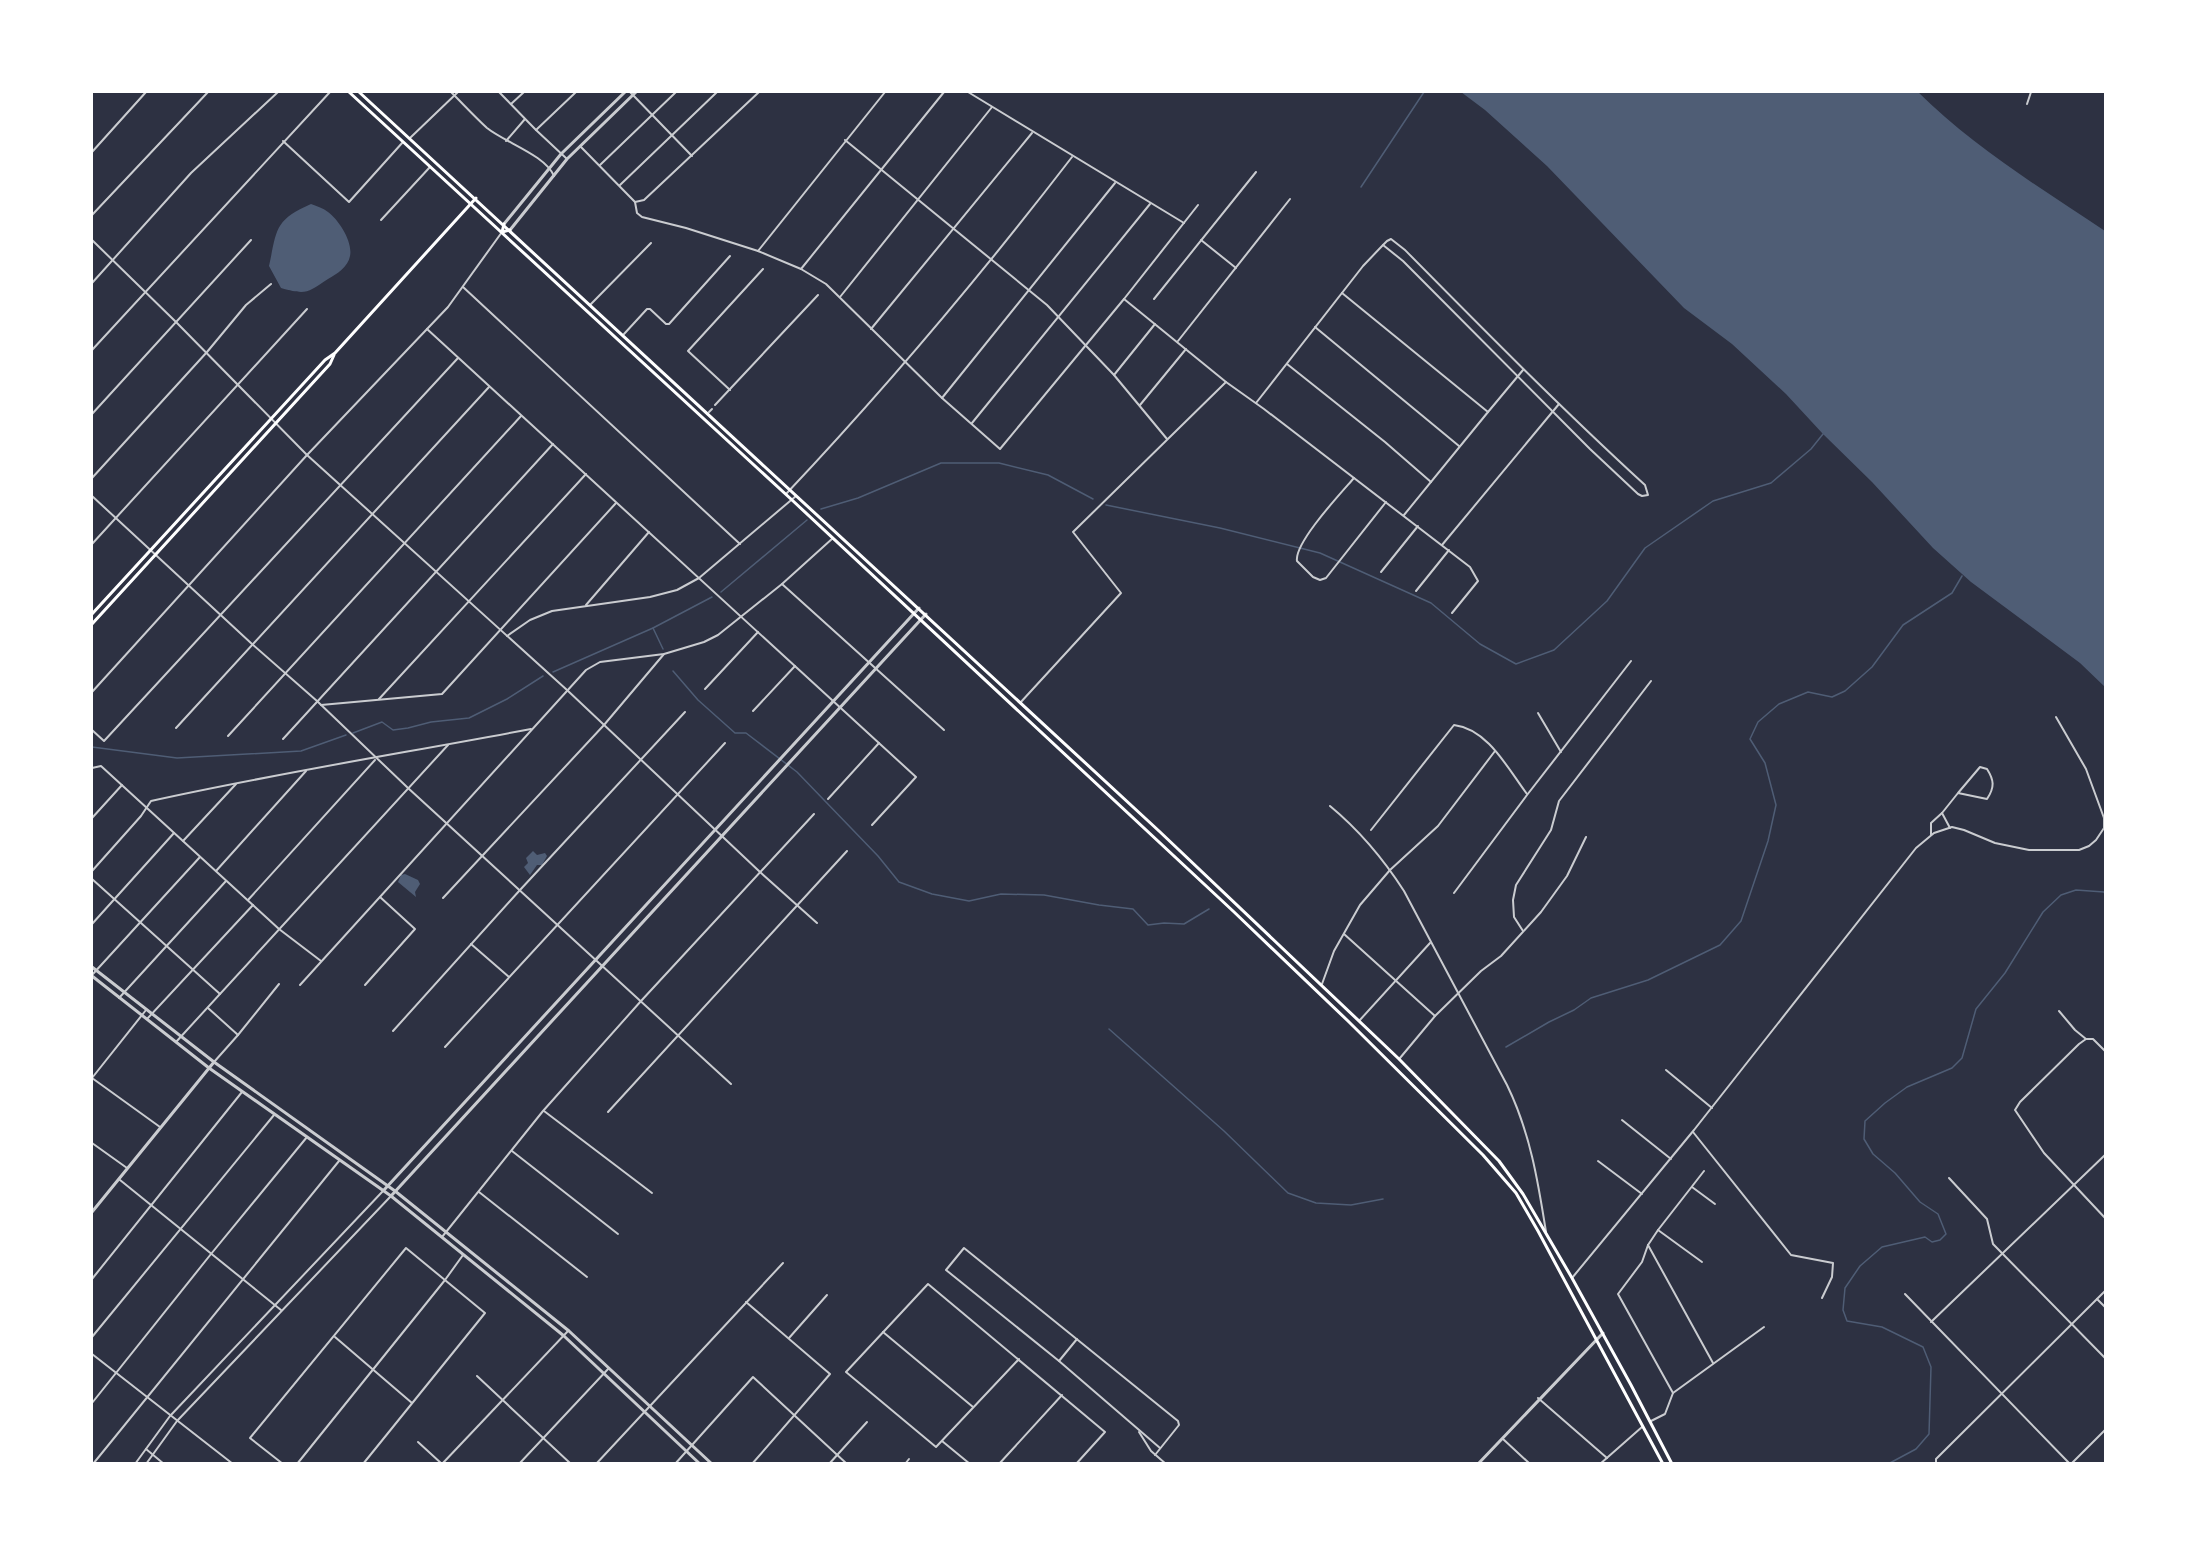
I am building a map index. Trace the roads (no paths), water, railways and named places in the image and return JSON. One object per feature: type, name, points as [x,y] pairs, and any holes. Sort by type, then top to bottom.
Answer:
[{"type":"main road","points":[[349,92],[921,619],[1014,709],[1316,990],[1483,1155],[1516,1193],[1663,1464]]},
{"type":"main road","points":[[359,92],[709,412],[1322,984],[1499,1161],[1523,1194],[1572,1278],[1651,1421],[1672,1464]]},
{"type":"main road","points":[[92,614],[476,198]]},
{"type":"main road","points":[[502,232],[504,224]]},
{"type":"main road","points":[[502,232],[510,230]]},
{"type":"main road","points":[[92,624],[330,364],[335,353]]},
{"type":"main road","points":[[1014,709],[1020,702]]},
{"type":"main road","points":[[1316,990],[1322,984]]},
{"type":"main road","points":[[1393,1066],[1399,1059]]},
{"type":"main road","points":[[1566,1282],[1572,1278]]},
{"type":"main road","points":[[1642,1426],[1651,1421]]},
{"type":"street","points":[[92,152],[146,92]]},
{"type":"street","points":[[92,215],[208,92]]},
{"type":"street","points":[[92,283],[191,173],[278,92]]},
{"type":"street","points":[[92,350],[282,141],[330,92]]},
{"type":"street","points":[[451,92],[487,127],[506,141],[544,162],[554,176]]},
{"type":"street","points":[[410,138],[458,92]]},
{"type":"street","points":[[499,92],[567,159]]},
{"type":"street","points":[[511,104],[524,92]]},
{"type":"street","points":[[536,130],[576,92]]},
{"type":"street","points":[[504,224],[549,167],[625,92]]},
{"type":"street","points":[[510,230],[567,159],[633,92],[692,156]]},
{"type":"street","points":[[600,165],[676,92]]},
{"type":"street","points":[[620,185],[717,92]]},
{"type":"street","points":[[635,202],[644,200],[759,92]]},
{"type":"street","points":[[758,251],[885,92]]},
{"type":"street","points":[[801,269],[944,92]]},
{"type":"street","points":[[968,92],[1032,133],[1184,223]]},
{"type":"street","points":[[2027,104],[2031,92]]},
{"type":"street","points":[[840,297],[992,107]]},
{"type":"street","points":[[506,141],[525,119]]},
{"type":"street","points":[[871,329],[1032,133]]},
{"type":"street","points":[[845,140],[1060,316],[1114,375],[1167,439]]},
{"type":"street","points":[[282,141],[349,202],[404,141]]},
{"type":"street","points":[[579,146],[620,185],[635,202],[637,213],[642,217],[686,228],[758,251],[801,269],[826,284],[942,398],[1000,449],[1198,205]]},
{"type":"street","points":[[786,494],[905,362],[993,259],[1072,157]]},
{"type":"street","points":[[381,220],[431,166]]},
{"type":"street","points":[[1154,299],[1256,172]]},
{"type":"street","points":[[942,398],[1115,183]]},
{"type":"street","points":[[1177,342],[1290,200]]},
{"type":"street","points":[[972,424],[1150,204]]},
{"type":"street","points":[[92,692],[307,455],[448,307],[502,232]]},
{"type":"street","points":[[92,240],[207,352],[307,455],[567,690],[796,906],[817,923]]},
{"type":"street","points":[[92,414],[251,240]]},
{"type":"street","points":[[1201,240],[1236,268]]},
{"type":"street","points":[[1256,403],[1363,266],[1387,240],[1394,240],[1523,370],[1645,485],[1648,495],[1638,494],[1403,261],[1383,245]]},
{"type":"street","points":[[591,304],[651,243]]},
{"type":"street","points":[[624,334],[647,309],[669,324],[730,256]]},
{"type":"street","points":[[730,390],[688,351],[764,269]]},
{"type":"street","points":[[92,478],[207,352],[246,305],[271,284]]},
{"type":"street","points":[[463,287],[740,544]]},
{"type":"street","points":[[1342,293],[1488,412]]},
{"type":"street","points":[[709,412],[818,295]]},
{"type":"street","points":[[1124,299],[1226,382],[1470,567],[1478,581],[1452,613]]},
{"type":"street","points":[[92,543],[307,309]]},
{"type":"street","points":[[1114,375],[1155,324]]},
{"type":"street","points":[[1315,327],[1460,446]]},
{"type":"street","points":[[427,329],[916,777],[872,825]]},
{"type":"street","points":[[1139,405],[1186,349]]},
{"type":"street","points":[[92,730],[104,741],[458,358]]},
{"type":"street","points":[[1287,364],[1431,482]]},
{"type":"street","points":[[1404,515],[1523,370]]},
{"type":"street","points":[[1020,702],[1120,593],[1073,531],[1226,382]]},
{"type":"street","points":[[176,728],[489,387]]},
{"type":"street","points":[[1442,545],[1559,405]]},
{"type":"street","points":[[228,736],[521,416]]},
{"type":"street","points":[[283,739],[553,444]]},
{"type":"street","points":[[377,701],[586,474]]},
{"type":"street","points":[[1354,477],[1314,525],[1296,554],[1297,561],[1313,577],[1320,580],[1326,578],[1386,502]]},
{"type":"street","points":[[507,636],[530,620],[552,611],[650,597],[677,590],[699,578],[797,495]]},
{"type":"street","points":[[92,496],[731,1084]]},
{"type":"street","points":[[321,705],[442,694],[616,503]]},
{"type":"street","points":[[1381,572],[1418,526]]},
{"type":"street","points":[[586,606],[649,532]]},
{"type":"street","points":[[300,985],[586,670],[600,662],[664,654],[704,642],[718,635],[782,584],[833,538]]},
{"type":"street","points":[[1416,591],[1449,550]]},
{"type":"street","points":[[782,584],[944,729]]},
{"type":"street","points":[[135,1464],[170,1416],[384,1190],[919,608]]},
{"type":"street","points":[[146,1464],[177,1421],[391,1196],[926,614]]},
{"type":"street","points":[[705,689],[758,632]]},
{"type":"street","points":[[443,898],[604,725],[664,654]]},
{"type":"street","points":[[1454,893],[1631,661]]},
{"type":"street","points":[[753,711],[795,666]]},
{"type":"street","points":[[1523,931],[1514,917],[1513,900],[1516,885],[1551,830],[1559,801],[1651,681]]},
{"type":"street","points":[[393,1031],[685,712]]},
{"type":"street","points":[[1538,713],[1561,752]]},
{"type":"street","points":[[1572,1278],[1693,1132],[1916,848],[1931,835],[1957,827],[1995,843],[2029,850],[2079,850],[2096,840],[2104,828],[2104,818],[2086,769],[2056,717]]},
{"type":"street","points":[[1371,830],[1454,725],[1462,726],[1482,738],[1495,751],[1527,795]]},
{"type":"street","points":[[92,871],[141,816],[151,801],[238,782],[531,729]]},
{"type":"street","points":[[445,1047],[725,743]]},
{"type":"street","points":[[828,799],[879,743]]},
{"type":"street","points":[[176,1042],[448,745]]},
{"type":"street","points":[[1322,984],[1334,951],[1360,905],[1390,870],[1438,826],[1495,751]]},
{"type":"street","points":[[248,900],[376,758]]},
{"type":"street","points":[[92,767],[101,766],[279,929],[321,961]]},
{"type":"street","points":[[1931,835],[1930,823],[1942,813],[1958,793],[1980,767],[1987,769],[1993,778],[1993,787],[1987,799],[1958,793]]},
{"type":"street","points":[[216,871],[306,771]]},
{"type":"street","points":[[183,841],[238,782]]},
{"type":"street","points":[[92,818],[122,786]]},
{"type":"street","points":[[1330,806],[1343,817],[1390,870],[1404,891],[1520,1111],[1530,1143],[1546,1234]]},
{"type":"street","points":[[1942,813],[1950,828]]},
{"type":"street","points":[[442,1237],[543,1111],[814,814]]},
{"type":"street","points":[[92,924],[174,833]]},
{"type":"street","points":[[1399,1059],[1435,1016],[1501,956],[1555,895],[1586,837]]},
{"type":"street","points":[[608,1112],[847,851]]},
{"type":"street","points":[[200,856],[92,976],[209,1068],[384,1190],[564,1336],[700,1464]]},
{"type":"street","points":[[92,879],[220,994]]},
{"type":"street","points":[[119,998],[226,880]]},
{"type":"street","points":[[365,985],[415,929],[379,896]]},
{"type":"street","points":[[147,1019],[253,905]]},
{"type":"street","points":[[1344,934],[1435,1016]]},
{"type":"street","points":[[1359,1021],[1430,943]]},
{"type":"street","points":[[471,944],[509,977]]},
{"type":"street","points":[[92,967],[214,1062],[388,1185],[447,1232],[569,1331],[712,1464]]},
{"type":"street","points":[[92,1212],[279,984]]},
{"type":"street","points":[[208,1008],[238,1035]]},
{"type":"street","points":[[146,1010],[92,1078],[160,1127]]},
{"type":"street","points":[[2060,1011],[2075,1030],[2086,1039]]},
{"type":"street","points":[[2106,1052],[2093,1039],[2086,1039],[2070,1052],[2020,1102],[2015,1110],[2044,1153],[2106,1219]]},
{"type":"street","points":[[518,1044],[525,1050]]},
{"type":"street","points":[[1666,1070],[1712,1108]]},
{"type":"street","points":[[92,1279],[243,1091]]},
{"type":"street","points":[[543,1111],[652,1193]]},
{"type":"street","points":[[92,1337],[275,1114]]},
{"type":"street","points":[[1622,1120],[1671,1159]]},
{"type":"street","points":[[1693,1132],[1791,1255],[1833,1263],[1832,1277],[1822,1298]]},
{"type":"street","points":[[92,1403],[308,1136]]},
{"type":"street","points":[[92,1143],[127,1168]]},
{"type":"street","points":[[512,1150],[618,1234]]},
{"type":"street","points":[[1931,1322],[2106,1154]]},
{"type":"street","points":[[93,1464],[340,1159]]},
{"type":"street","points":[[1598,1161],[1642,1194]]},
{"type":"street","points":[[1673,1393],[1618,1294],[1642,1262],[1648,1245],[1658,1230],[1704,1171]]},
{"type":"street","points":[[1949,1178],[1987,1219],[1991,1240],[2106,1359]]},
{"type":"street","points":[[118,1179],[281,1310]]},
{"type":"street","points":[[1692,1187],[1715,1204]]},
{"type":"street","points":[[479,1192],[587,1277]]},
{"type":"street","points":[[1658,1230],[1702,1262]]},
{"type":"street","points":[[1648,1245],[1713,1363]]},
{"type":"street","points":[[283,1464],[250,1438],[406,1248],[485,1313],[363,1464]]},
{"type":"street","points":[[1155,1455],[1179,1425],[1178,1421],[964,1248],[945,1270],[1059,1361],[1160,1448]]},
{"type":"street","points":[[297,1464],[463,1255]]},
{"type":"street","points":[[596,1464],[783,1263]]},
{"type":"street","points":[[1019,1359],[937,1446],[934,1446],[846,1372],[928,1284],[1019,1359],[1106,1432],[1076,1464]]},
{"type":"street","points":[[1936,1464],[1936,1459],[2106,1290]]},
{"type":"street","points":[[1905,1294],[2071,1464],[2106,1429]]},
{"type":"street","points":[[789,1338],[827,1295]]},
{"type":"street","points":[[2097,1299],[2106,1308]]},
{"type":"street","points":[[746,1302],[830,1374],[752,1464]]},
{"type":"street","points":[[1651,1421],[1665,1414],[1673,1393],[1764,1327]]},
{"type":"street","points":[[418,1442],[442,1463],[569,1331]]},
{"type":"street","points":[[883,1332],[974,1407]]},
{"type":"street","points":[[1478,1464],[1538,1398],[1603,1333]]},
{"type":"street","points":[[335,1337],[412,1403]]},
{"type":"street","points":[[1059,1361],[1077,1339]]},
{"type":"street","points":[[92,1354],[233,1464]]},
{"type":"street","points":[[519,1464],[609,1368]]},
{"type":"street","points":[[477,1376],[571,1464]]},
{"type":"street","points":[[675,1464],[753,1377],[847,1464]]},
{"type":"street","points":[[999,1464],[1062,1395]]},
{"type":"street","points":[[1538,1398],[1607,1458]]},
{"type":"street","points":[[829,1464],[867,1422]]},
{"type":"street","points":[[1600,1464],[1642,1426]]},
{"type":"street","points":[[1137,1428],[1146,1445],[1166,1464]]},
{"type":"street","points":[[1502,1438],[1530,1464]]},
{"type":"street","points":[[942,1441],[970,1464]]},
{"type":"street","points":[[146,1449],[164,1464]]},
{"type":"street","points":[[905,1464],[909,1459]]},
{"type":"water","points":[[1461,92],[1918,92],[1984,149],[2105,231],[2105,687],[2080,663],[1971,582],[1933,548],[1786,394],[1732,344],[1684,308],[1547,166],[1485,110]]},
{"type":"water","points":[[311,204],[328,212],[341,226],[349,244],[350,256],[345,267],[338,272],[310,290],[296,292],[281,288],[269,266],[279,228],[290,215]]},
{"type":"water","points":[[533,851],[537,855],[545,853],[547,856],[542,865],[537,865],[530,875],[524,867],[528,863],[526,858]]},
{"type":"water","points":[[405,874],[418,880],[420,884],[415,892],[416,897],[398,882],[401,875]]},
{"type":"waterway","points":[[1361,187],[1424,92]]},
{"type":"waterway","points":[[1106,505],[1220,528],[1320,553],[1431,603],[1480,644],[1516,664],[1554,650],[1607,601],[1645,548],[1713,501],[1771,483],[1811,449],[1823,434]]},
{"type":"waterway","points":[[821,509],[858,498],[941,463],[999,463],[1048,475],[1093,499]]},
{"type":"waterway","points":[[721,592],[807,520]]},
{"type":"waterway","points":[[1506,1047],[1574,1010],[1591,998],[1648,980],[1720,945],[1741,921],[1768,841],[1776,805],[1765,763],[1750,739],[1758,722],[1779,704],[1808,692],[1832,697],[1845,691],[1872,667],[1903,625],[1952,593],[1962,576]]},
{"type":"waterway","points":[[553,672],[653,628],[712,597]]},
{"type":"waterway","points":[[653,628],[663,649]]},
{"type":"waterway","points":[[673,671],[698,700],[735,733],[746,733],[797,772],[878,856],[899,882],[932,894],[969,901],[1001,894],[1044,895],[1133,909],[1148,925],[1184,924],[1209,909]]},
{"type":"waterway","points":[[353,733],[382,722],[393,730],[431,722],[469,718],[507,699],[543,676]]},
{"type":"waterway","points":[[92,747],[177,758],[301,751],[346,735]]},
{"type":"waterway","points":[[1888,1464],[1916,1449],[1929,1434],[1931,1367],[1923,1347],[1882,1327],[1847,1321],[1843,1310],[1845,1288],[1860,1266],[1882,1247],[1925,1237],[1932,1242],[1940,1240],[1946,1234],[1938,1214],[1920,1202],[1895,1173],[1873,1154],[1864,1139],[1865,1121],[1907,1087],[1952,1068],[1962,1058],[1976,1009],[2005,973],[2043,912],[2061,895],[2076,890],[2104,892],[2106,896]]},
{"type":"waterway","points":[[1109,1029],[1224,1131],[1288,1193],[1316,1203],[1351,1205],[1383,1199]]}]
